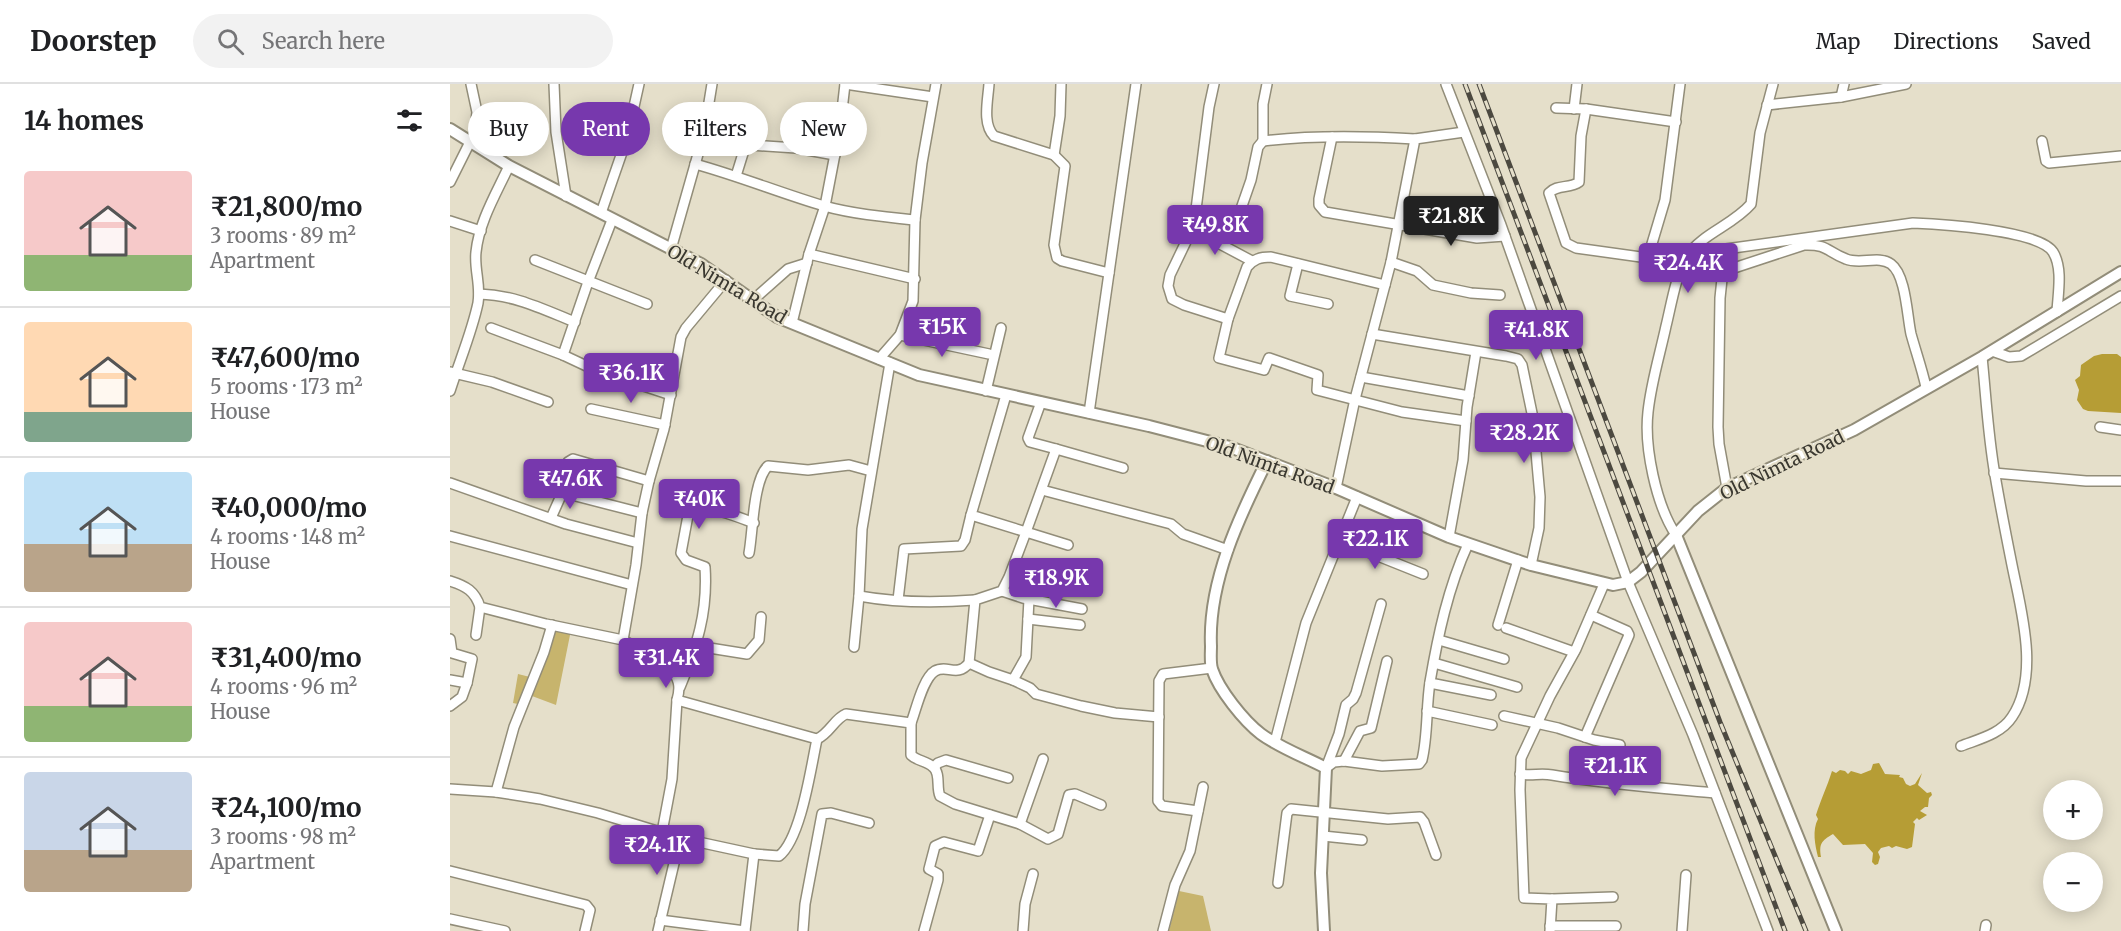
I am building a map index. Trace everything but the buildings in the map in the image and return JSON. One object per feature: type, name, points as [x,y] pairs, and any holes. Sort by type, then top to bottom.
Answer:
[{"type":"street","points":[[471,84],[475,102]]},
{"type":"street","points":[[554,84],[556,132],[566,196]]},
{"type":"street","points":[[601,213],[627,138],[639,84]]},
{"type":"street","points":[[671,249],[708,116],[712,84]]},
{"type":"street","points":[[843,102],[845,84],[933,97]]},
{"type":"street","points":[[854,647],[862,529],[884,361],[900,335],[913,301],[915,220],[936,84]]},
{"type":"street","points":[[989,84],[987,119],[990,132],[994,136],[1054,155],[1065,166],[1054,245],[1057,258],[1109,273]]},
{"type":"street","points":[[1054,155],[1060,116],[1060,84]]},
{"type":"street","points":[[1089,413],[1136,84]]},
{"type":"street","points":[[1214,84],[1194,225],[1170,274],[1169,294],[1172,299],[1184,305],[1228,319]]},
{"type":"street","points":[[1235,226],[1253,171],[1258,147],[1263,141],[1263,104],[1267,84]]},
{"type":"street","points":[[1446,84],[1505,236],[1628,582],[1693,735],[1768,931]]},
{"type":"street","points":[[1574,109],[1577,84]]},
{"type":"street","points":[[1648,257],[1665,200],[1680,84]]},
{"type":"street","points":[[1773,84],[1756,158],[1751,204],[1702,241],[1685,260],[1671,304],[1648,413],[1647,435],[1658,497],[1667,522],[1676,535],[1836,931]]},
{"type":"street","points":[[1767,105],[1841,97],[1906,84]]},
{"type":"street","points":[[1841,85],[1841,97]]},
{"type":"street","points":[[1556,108],[1586,109],[1676,122]]},
{"type":"street","points":[[1586,109],[1581,136],[1580,182],[1577,185],[1554,188],[1549,193],[1564,240],[1576,248],[1685,260],[1726,249],[1913,223],[1940,224],[2012,234],[2043,243],[2053,252],[2059,270],[2057,312]]},
{"type":"street","name":"Old Nimta Road","points":[[450,129],[468,140]]},
{"type":"street","points":[[1263,141],[1294,137],[1415,139],[1464,132]]},
{"type":"street","points":[[1332,138],[1319,199],[1321,208],[1325,212],[1478,238],[1505,236]]},
{"type":"street","points":[[1336,488],[1355,399],[1385,285],[1415,139]]},
{"type":"street","points":[[2042,141],[2046,161],[2049,163],[2121,156]]},
{"type":"street","points":[[736,176],[745,147],[750,145],[780,147]]},
{"type":"street","points":[[450,182],[468,148]]},
{"type":"street","name":"Old Nimta Road","points":[[493,156],[566,196],[701,264],[764,309],[792,323],[919,375],[1149,426],[1230,447],[1336,488],[1468,544],[1531,565],[1613,585],[1628,582],[1641,572],[1698,511],[1728,488],[1854,430],[1987,354],[2121,272]]},
{"type":"street","points":[[792,323],[808,258],[825,206],[835,156]]},
{"type":"street","points":[[695,164],[825,206],[862,214],[915,220]]},
{"type":"street","points":[[450,390],[453,372],[474,317],[479,294],[475,262],[481,231],[485,216],[509,166]]},
{"type":"street","points":[[563,355],[612,219]]},
{"type":"street","points":[[450,221],[481,231]]},
{"type":"street","points":[[1194,225],[1220,244],[1252,261]]},
{"type":"street","points":[[1728,488],[1718,427],[1720,298],[1722,279],[1734,268],[1804,245],[1833,250],[1845,259],[1877,260],[1891,264],[1897,270],[1902,284],[1911,334],[1926,387]]},
{"type":"street","points":[[1385,285],[1271,257],[1261,257],[1252,261],[1247,267],[1228,319],[1220,358],[1264,370],[1269,358],[1318,375],[1317,390],[1402,412],[1466,421]]},
{"type":"street","points":[[753,300],[788,269],[808,258],[915,279]]},
{"type":"street","points":[[535,260],[647,304]]},
{"type":"street","points":[[1390,262],[1417,271],[1432,285],[1464,292],[1500,295]]},
{"type":"street","points":[[1298,264],[1290,296],[1328,304]]},
{"type":"street","points":[[623,640],[642,513],[665,425],[681,337],[726,280]]},
{"type":"street","points":[[479,294],[517,298],[575,322]]},
{"type":"street","points":[[1961,746],[1994,734],[2012,718],[2019,704],[2026,666],[2026,634],[1994,473],[1987,354],[2020,356],[2121,296]]},
{"type":"street","points":[[491,328],[563,355],[595,370],[671,395]]},
{"type":"street","points":[[986,391],[1001,328]]},
{"type":"street","points":[[1372,334],[1518,359],[1522,365],[1533,418],[1540,497],[1539,528],[1531,565]]},
{"type":"street","points":[[900,335],[989,354]]},
{"type":"street","points":[[1449,537],[1463,460],[1476,352]]},
{"type":"street","points":[[453,372],[548,402]]},
{"type":"street","points":[[1361,377],[1469,396]]},
{"type":"street","points":[[897,600],[904,549],[961,546],[965,540],[1006,395]]},
{"type":"street","points":[[1041,402],[1028,438],[1030,442],[1123,468]]},
{"type":"street","points":[[591,409],[665,425]]},
{"type":"street","points":[[2100,427],[2121,430]]},
{"type":"street","points":[[1002,591],[1010,577],[1056,449]]},
{"type":"street","points":[[551,518],[563,491],[568,462],[573,459],[649,481]]},
{"type":"street","points":[[1267,461],[1228,550],[1211,608],[1212,668],[1226,694],[1243,717],[1263,736],[1326,768]]},
{"type":"street","points":[[749,553],[759,479],[768,466],[808,470],[849,465],[871,471]]},
{"type":"street","points":[[1994,473],[2086,481],[2121,481]]},
{"type":"street","points":[[450,483],[566,524],[638,543]]},
{"type":"street","points":[[1042,490],[1171,524],[1184,534],[1228,550]]},
{"type":"street","points":[[563,491],[642,513]]},
{"type":"street","points":[[1275,742],[1306,623],[1357,497]]},
{"type":"street","points":[[662,832],[672,779],[677,700],[697,646],[703,621],[705,570],[703,566],[686,560],[681,554],[689,510],[694,507],[703,508],[732,515],[754,524]]},
{"type":"street","points":[[971,515],[1068,545]]},
{"type":"street","points":[[450,536],[632,585]]},
{"type":"street","points":[[1338,540],[1423,574]]},
{"type":"street","points":[[1326,768],[1334,762],[1344,761],[1382,766],[1421,762],[1424,755],[1430,682],[1443,616],[1451,587],[1468,544]]},
{"type":"street","points":[[1518,561],[1502,627],[1574,652]]},
{"type":"street","points":[[450,581],[471,590],[477,598],[480,607],[476,635]]},
{"type":"street","points":[[1604,584],[1574,652],[1524,751],[1520,774],[1524,898],[1613,897]]},
{"type":"street","points":[[859,596],[942,603],[975,600],[1002,591],[1029,599],[1082,609]]},
{"type":"street","points":[[1013,680],[1026,657],[1029,599]]},
{"type":"street","points":[[975,600],[969,663],[962,670],[940,669],[932,673],[911,723],[911,755],[934,767],[940,796],[955,804],[1020,824],[1048,839],[1058,834],[1069,795],[1075,794],[1101,805]]},
{"type":"street","points":[[1324,931],[1321,873],[1326,768],[1339,734],[1346,705],[1356,693],[1381,604]]},
{"type":"street","points":[[480,607],[623,640],[669,668],[677,678],[680,687]]},
{"type":"street","points":[[1585,737],[1629,634],[1591,615]]},
{"type":"street","points":[[697,646],[747,654],[759,640],[761,617]]},
{"type":"street","points":[[1028,619],[1080,625]]},
{"type":"street","points":[[496,792],[514,727],[544,652],[552,625]]},
{"type":"street","points":[[450,639],[452,653],[472,659],[462,697],[450,706]]},
{"type":"street","points":[[1439,640],[1504,659]]},
{"type":"street","points":[[1344,761],[1360,731],[1371,728],[1387,661]]},
{"type":"street","points":[[969,663],[1013,680],[1030,688],[1036,694],[1114,713],[1159,717]]},
{"type":"street","points":[[1434,663],[1517,687]]},
{"type":"street","points":[[1198,811],[1162,806],[1158,801],[1160,676],[1212,668]]},
{"type":"street","points":[[450,680],[467,683]]},
{"type":"street","points":[[1430,682],[1491,696]]},
{"type":"street","points":[[677,700],[817,739]]},
{"type":"street","points":[[1427,711],[1492,725]]},
{"type":"street","points":[[450,789],[496,792],[540,799],[680,837],[773,857],[779,856],[786,849],[800,816],[817,739],[825,734],[838,718],[846,714],[911,723]]},
{"type":"street","points":[[1504,716],[1620,745]]},
{"type":"street","points":[[1020,824],[1043,759]]},
{"type":"street","points":[[934,767],[946,760],[1008,778]]},
{"type":"street","points":[[1520,774],[1530,776],[1550,774],[1580,780],[1715,793]]},
{"type":"street","points":[[1163,931],[1175,885],[1191,851],[1203,788]]},
{"type":"street","points":[[1278,883],[1289,810],[1294,808],[1388,819],[1420,818],[1425,822],[1437,855]]},
{"type":"street","points":[[803,931],[805,904],[822,814],[831,813],[869,823]]},
{"type":"street","points":[[924,931],[938,880],[938,874],[929,869],[935,846],[944,842],[978,851],[990,815]]},
{"type":"street","points":[[1323,836],[1362,840]]},
{"type":"street","points":[[658,931],[680,837]]},
{"type":"street","points":[[660,920],[745,931],[754,854]]},
{"type":"street","points":[[450,871],[586,905],[590,910],[585,931]]},
{"type":"street","points":[[1023,931],[1025,904],[1033,874]]},
{"type":"street","points":[[1682,931],[1686,875]]},
{"type":"street","points":[[1552,899],[1550,928],[1616,926]]},
{"type":"street","points":[[450,919],[505,931]]},
{"type":"shaded area","points":[[2117,354],[2121,357],[2121,413],[2088,411],[2083,409],[2077,400],[2079,390],[2075,380],[2080,376],[2081,365],[2094,356]]},
{"type":"shaded area","points":[[552,625],[571,630],[556,705],[532,696],[531,692],[527,706],[513,703],[518,674],[530,677]]},
{"type":"shaded area","points":[[1879,763],[1885,774],[1900,775],[1899,777],[1910,786],[1915,784],[1922,773],[1918,785],[1927,793],[1931,792],[1928,807],[1920,811],[1927,815],[1913,822],[1915,824],[1912,847],[1907,849],[1896,846],[1881,848],[1878,852],[1880,857],[1878,864],[1875,865],[1872,862],[1873,853],[1865,844],[1843,845],[1833,834],[1822,843],[1821,857],[1818,857],[1815,838],[1818,819],[1816,815],[1832,771],[1836,773],[1840,770],[1848,774],[1851,771],[1861,774],[1871,770],[1873,764]]},
{"type":"shaded area","points":[[1179,891],[1203,896],[1211,931],[1169,931]]},
{"type":"railway","points":[[1465,84],[1785,931]]},
{"type":"railway","points":[[1479,84],[1720,722],[1806,931]]}]
